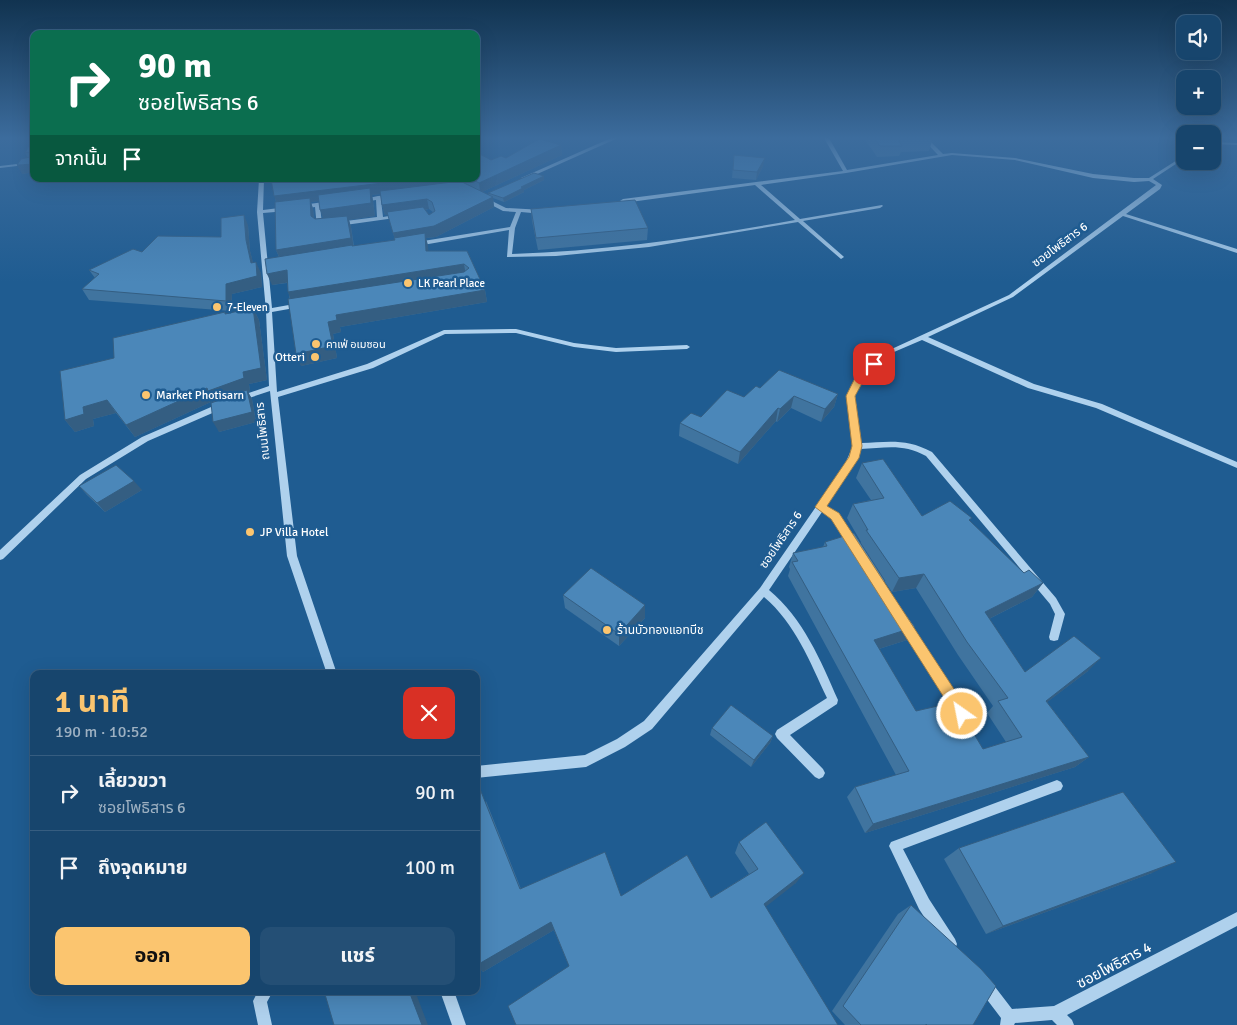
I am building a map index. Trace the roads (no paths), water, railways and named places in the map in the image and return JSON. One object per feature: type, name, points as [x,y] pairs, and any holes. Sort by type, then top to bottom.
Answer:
[{"type":"street","name":"ถนนโพธิสาร","points":[[260,186],[260,212],[269,267],[269,311],[274,392],[293,564],[331,670]]},
{"type":"street","points":[[619,202],[743,186]]},
{"type":"street","points":[[759,186],[842,257]]},
{"type":"street","name":"ซอยโพธิสาร 6","points":[[480,772],[586,761],[621,743],[648,725],[763,591],[848,467],[857,446],[851,396],[862,374],[886,354],[1011,296],[1159,186]]},
{"type":"street","points":[[489,193],[480,197],[495,206],[519,212],[548,211]]},
{"type":"street","points":[[352,201],[396,196]]},
{"type":"street","points":[[378,198],[380,219]]},
{"type":"street","points":[[260,212],[334,203]]},
{"type":"street","points":[[317,205],[320,227],[409,215]]},
{"type":"street","points":[[519,212],[512,228],[509,256],[537,256],[614,250],[704,238],[880,206]]},
{"type":"street","points":[[1121,214],[1237,251]]},
{"type":"street","points":[[408,246],[512,228]]},
{"type":"street","points":[[269,311],[310,304]]},
{"type":"street","points":[[0,556],[83,477],[145,439],[193,417],[274,392],[370,366],[444,332],[516,331],[574,345],[616,350],[687,347]]},
{"type":"street","points":[[922,337],[1031,386],[1099,406],[1237,465]]},
{"type":"street","points":[[857,446],[884,446],[903,442],[917,446],[929,454],[1034,576],[1053,601],[1060,614],[1054,637]]},
{"type":"street","points":[[820,507],[835,516],[861,558]]},
{"type":"street","points":[[763,591],[776,600],[788,613],[833,700],[781,734],[819,773]]},
{"type":"street","points":[[898,616],[973,730]]},
{"type":"street","points":[[961,957],[949,943],[924,904],[895,846],[1057,786]]},
{"type":"street","name":"ซอยโพธิสาร 4","points":[[1008,1020],[1055,1013],[1237,918]]},
{"type":"street","points":[[973,971],[1008,1020]]},
{"type":"street","points":[[264,995],[260,1001],[265,1025]]},
{"type":"street","points":[[448,995],[459,1025]]},
{"type":"street","points":[[1055,1013],[1067,1025]]},
{"type":"place","name":"LK Pearl Place","points":[[408,283]]},
{"type":"place","name":"7-Eleven","points":[[217,307]]},
{"type":"place","name":"คาเฟ่ อเมซอน","points":[[316,344]]},
{"type":"place","name":"Otteri","points":[[315,357]]},
{"type":"place","name":"Market Photisarn","points":[[146,395]]},
{"type":"place","name":"JP Villa Hotel","points":[[250,532]]},
{"type":"place","name":"ร้านบัวทองแอทบีช","points":[[607,630]]}]
